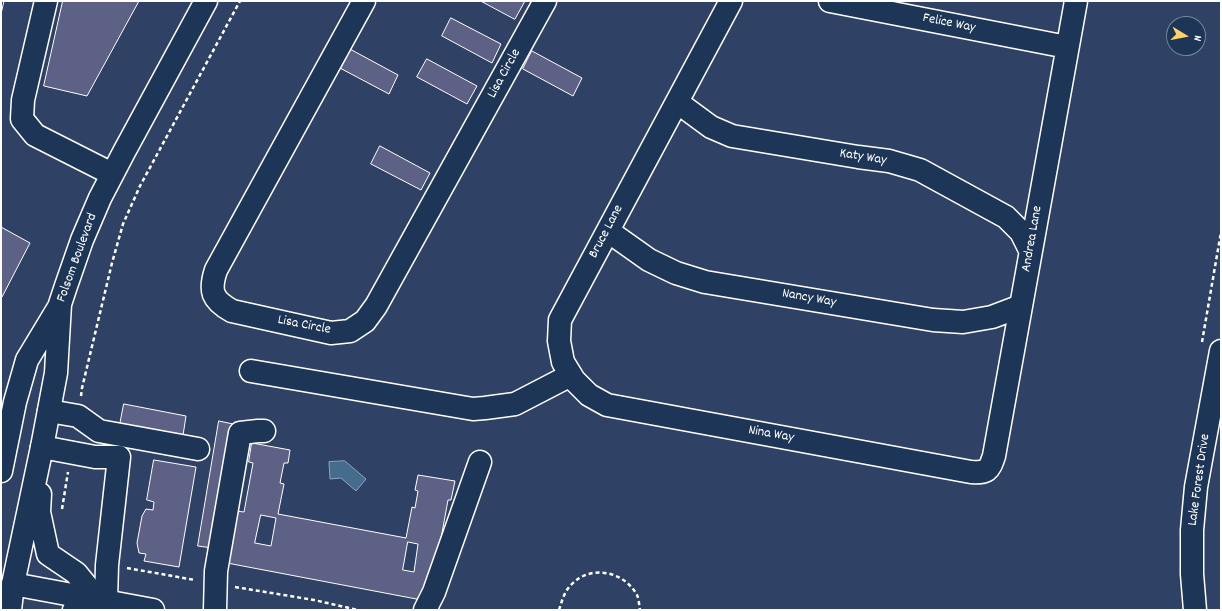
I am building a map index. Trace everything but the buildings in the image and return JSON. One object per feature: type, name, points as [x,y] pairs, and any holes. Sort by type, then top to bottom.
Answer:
[{"type":"street","points":[[46,1],[23,100],[22,120],[34,135],[112,174]]},
{"type":"street","name":"Folsom Boulevard","points":[[10,610],[7,583],[42,447],[56,374],[60,304],[82,240],[100,198],[206,1]]},
{"type":"street","name":"Lisa Circle","points":[[364,1],[216,270],[212,282],[213,294],[221,305],[232,311],[331,333],[350,331],[365,321],[380,299],[545,1]]},
{"type":"street","name":"Bruce Lane","points":[[571,375],[563,362],[559,341],[560,320],[731,1]]},
{"type":"street","name":"Felice Way","points":[[830,1],[1067,46]]},
{"type":"street","name":"Andrea Lane","points":[[982,473],[990,466],[994,456],[1076,1]]},
{"type":"street","name":"Katy Way","points":[[677,102],[711,127],[732,136],[889,161],[920,170],[1006,217],[1022,232],[1030,250]]},
{"type":"street","name":"Nancy Way","points":[[608,231],[649,260],[676,273],[706,282],[933,320],[963,322],[992,317],[1021,306]]},
{"type":"street","points":[[1,471],[6,431],[27,360],[60,304]]},
{"type":"street","name":"Lake Forest Drive","points":[[1195,610],[1192,574],[1192,530],[1196,487],[1221,351]]},
{"type":"street","points":[[251,371],[474,409],[515,404],[571,375]]},
{"type":"street","name":"Nina Way","points":[[571,375],[589,395],[607,405],[982,473]]},
{"type":"street","points":[[49,411],[78,416],[99,431],[198,449]]},
{"type":"street","points":[[95,457],[99,431]]},
{"type":"street","points":[[215,610],[216,571],[240,433],[258,431],[264,432]]},
{"type":"street","points":[[42,447],[95,457],[120,458],[102,601],[76,573],[48,554],[39,512],[42,447]]},
{"type":"street","points":[[425,610],[434,592],[480,462]]},
{"type":"street","points":[[7,583],[153,610]]},
{"type":"street","points":[[74,610],[102,601]]},
{"type":"path","points":[[78,416],[82,388],[112,263],[123,224],[140,186],[240,1]]},
{"type":"path","points":[[61,514],[72,453]]},
{"type":"path","points":[[107,565],[314,600],[358,610]]},
{"type":"path","points":[[559,610],[562,597],[570,585],[580,577],[593,572],[610,573],[626,581],[637,595],[640,610]]},
{"type":"water","points":[[345,461],[366,479],[356,491],[341,478],[330,479],[329,462]]},
{"type":"tram line","points":[[1,14],[4,1]]}]
